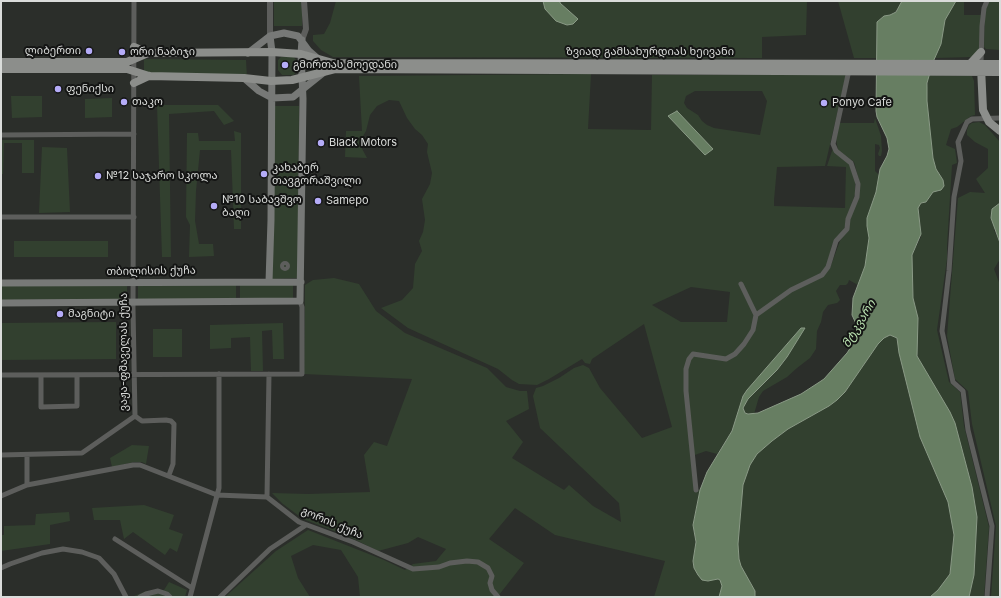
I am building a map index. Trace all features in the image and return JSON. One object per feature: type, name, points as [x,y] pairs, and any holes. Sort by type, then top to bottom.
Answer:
[{"type":"main road","points":[[248,53],[270,36],[277,34],[291,34],[298,36],[309,51],[319,60]]},
{"type":"main road","points":[[269,282],[272,98],[272,52],[270,36]]},
{"type":"main road","points":[[1,303],[300,301],[302,40]]},
{"type":"main road","points":[[134,47],[148,53],[272,52],[301,54],[319,60]]},
{"type":"main road","points":[[981,52],[971,67],[982,87]]},
{"type":"main road","points":[[1,62],[127,62],[148,53]]},
{"type":"main road","name":"ზვიად გამსახურდიას ხეივანი","points":[[319,60],[333,63],[529,66],[981,68]]},
{"type":"main road","points":[[981,68],[1000,64]]},
{"type":"main road","name":"ზვიად გამსახურდიას ხეივანი","points":[[327,71],[335,69],[529,66]]},
{"type":"main road","name":"ზვიად გამსახურდიას ხეივანი","points":[[551,66],[850,70],[876,67]]},
{"type":"main road","points":[[981,68],[1000,72]]},
{"type":"main road","points":[[981,68],[982,105],[987,118],[992,125],[1000,131]]},
{"type":"main road","points":[[1,69],[119,69],[134,71],[149,76],[244,78],[271,81],[283,81],[327,71]]},
{"type":"main road","points":[[244,78],[259,91],[272,98],[293,97],[314,79],[327,71]]},
{"type":"main road","points":[[134,84],[149,76]]},
{"type":"main road","name":"თბილისის ქუჩა","points":[[1,283],[300,282]]},
{"type":"street","name":"ვაჟა-ფშაველას ქუჩა","points":[[1,455],[82,453],[135,416],[134,1]]},
{"type":"street","points":[[270,1],[270,36]]},
{"type":"street","points":[[302,40],[306,29],[304,1]]},
{"type":"street","points":[[981,68],[982,21],[984,8],[987,1]]},
{"type":"street","points":[[756,315],[791,290],[822,275],[828,267],[836,241],[846,229],[848,219],[857,198],[858,184],[851,163],[836,151],[833,144],[850,70]]},
{"type":"street","points":[[988,597],[992,526],[968,430],[963,391],[953,382],[942,331],[951,257],[954,198],[961,160],[958,142],[967,122],[972,119],[1000,118]]},
{"type":"street","points":[[1,135],[134,134]]},
{"type":"street","points":[[1,217],[134,217]]},
{"type":"street","points":[[696,490],[686,390],[686,369],[693,354],[726,359],[735,354],[744,344],[753,330],[756,315],[741,284]]},
{"type":"street","points":[[1,375],[302,374],[302,307],[300,301]]},
{"type":"street","points":[[190,597],[219,488],[219,374]]},
{"type":"street","points":[[1,496],[27,485],[133,465],[140,465],[169,475],[217,495],[267,496],[269,374]]},
{"type":"street","points":[[41,375],[42,408],[77,406],[77,375]]},
{"type":"street","points":[[135,416],[142,421],[166,420],[172,421],[174,424],[173,464],[169,475]]},
{"type":"street","points":[[26,455],[27,485]]},
{"type":"street","name":"გორის ქუჩა","points":[[267,496],[298,522],[353,542],[413,569],[439,567],[467,561],[478,562],[488,568],[492,576],[490,583],[492,590],[498,597]]},
{"type":"street","points":[[220,597],[270,549],[306,524]]},
{"type":"street","points":[[115,540],[192,588]]},
{"type":"street","points":[[1,568],[42,553],[63,549],[82,552],[100,558],[114,574],[126,597]]},
{"type":"street","points":[[140,597],[158,591],[167,594],[170,597]]},
{"type":"shaded area","points":[[274,1],[302,1],[302,26],[274,26]]},
{"type":"shaded area","points":[[336,1],[543,1],[545,9],[567,9],[560,3],[560,1],[807,1],[806,35],[762,37],[762,58],[333,57],[321,50],[313,41],[313,35],[324,34],[330,23]]},
{"type":"shaded area","points":[[838,1],[902,1],[896,11],[890,15],[884,16],[877,22],[876,58],[854,58]]},
{"type":"shaded area","points":[[956,1],[964,1],[964,15],[982,15],[979,50],[971,57],[935,58],[941,43],[945,20]]},
{"type":"shaded area","points":[[988,1],[1000,1],[1000,50],[986,49],[984,47],[985,8]]},
{"type":"shaded area","points":[[293,56],[296,60],[297,70],[294,75],[282,75],[278,70],[278,60],[281,57]]},
{"type":"shaded area","points":[[144,59],[246,60],[247,78],[144,75]]},
{"type":"shaded area","points":[[591,74],[588,129],[651,130],[652,75],[846,75],[825,166],[777,167],[774,206],[845,208],[846,167],[827,166],[833,148],[850,164],[855,180],[855,194],[844,230],[832,245],[827,265],[830,268],[840,241],[847,230],[860,184],[854,162],[838,150],[836,139],[839,123],[874,123],[875,118],[881,136],[882,151],[881,156],[879,156],[879,145],[875,144],[875,171],[879,175],[877,188],[867,218],[869,238],[865,266],[858,285],[849,280],[846,285],[840,285],[836,291],[840,300],[837,303],[828,305],[823,312],[817,331],[816,349],[810,358],[787,377],[763,391],[759,397],[754,414],[745,413],[743,408],[748,399],[777,370],[787,357],[804,328],[799,330],[747,390],[743,396],[732,431],[717,454],[706,451],[692,456],[696,489],[700,490],[693,525],[696,546],[693,564],[694,568],[704,581],[720,580],[722,586],[719,597],[654,597],[665,561],[555,535],[515,508],[489,539],[524,563],[499,595],[502,597],[360,597],[358,577],[341,550],[313,545],[291,556],[298,578],[310,597],[225,597],[276,551],[308,530],[384,560],[405,570],[413,564],[436,561],[446,549],[418,537],[408,543],[378,551],[350,537],[303,519],[283,504],[272,493],[308,494],[370,492],[364,455],[374,442],[387,446],[412,379],[304,374],[305,285],[313,280],[334,278],[359,284],[376,311],[405,333],[487,368],[506,387],[520,391],[527,391],[529,409],[506,421],[523,442],[512,458],[564,490],[569,485],[593,506],[621,522],[619,503],[540,428],[533,396],[536,388],[543,386],[574,368],[583,365],[589,368],[600,388],[642,438],[672,427],[644,324],[592,359],[590,364],[585,363],[582,359],[537,385],[519,384],[498,369],[408,328],[381,308],[402,300],[413,288],[415,264],[422,251],[419,241],[423,232],[425,220],[422,199],[430,184],[432,173],[427,152],[428,144],[407,118],[399,101],[389,100],[377,106],[370,115],[366,131],[359,143],[367,158],[345,157],[346,131],[362,131],[359,76]],"holes":[[[695,91],[762,91],[767,101],[760,135],[714,128],[707,125],[698,115],[687,108],[684,103],[686,96]],[[668,116],[712,149],[705,155]],[[691,287],[730,292],[727,322],[681,322],[652,305]]]},
{"type":"shaded area","points":[[929,75],[972,76],[974,81],[975,115],[971,116],[957,127],[951,129],[946,145],[955,149],[957,163],[952,165],[947,259],[937,330],[949,382],[960,392],[964,426],[989,527],[984,597],[969,597],[974,575],[977,517],[972,487],[955,423],[919,361],[916,350],[918,318],[913,298],[912,255],[921,237],[918,208],[921,203],[926,202],[933,192],[940,191],[943,180],[936,169],[933,158],[926,93]]},
{"type":"shaded area","points":[[11,96],[42,96],[42,117],[12,118]]},
{"type":"shaded area","points":[[112,98],[112,117],[85,118],[85,99]]},
{"type":"shaded area","points":[[157,105],[218,105],[234,121],[224,125],[214,111],[169,114],[171,257],[162,257]]},
{"type":"shaded area","points":[[272,106],[299,106],[298,278],[272,279]]},
{"type":"shaded area","points":[[979,122],[985,125],[1000,142],[1000,203],[994,230],[1000,243],[1000,259],[994,269],[1000,285],[1000,597],[991,597],[996,526],[972,424],[968,391],[955,379],[947,336],[958,198],[970,192],[985,193],[976,179],[988,168],[988,149],[975,142],[967,135],[969,125]]},
{"type":"shaded area","points":[[234,131],[241,133],[241,229],[234,229],[231,150],[200,150],[195,221],[199,244],[213,244],[214,256],[189,257],[190,225],[186,217],[187,133],[198,133],[199,141],[235,141]]},
{"type":"shaded area","points":[[1,140],[34,140],[34,173],[22,173],[22,143],[4,143],[3,174],[1,174]]},
{"type":"shaded area","points":[[42,147],[67,148],[70,212],[39,213]]},
{"type":"shaded area","points":[[14,241],[108,241],[108,257],[14,257]]},
{"type":"shaded area","points":[[293,283],[293,299],[240,300],[240,284]]},
{"type":"shaded area","points":[[236,284],[236,299],[138,299],[138,285]]},
{"type":"shaded area","points":[[127,285],[127,299],[1,300],[1,286]]},
{"type":"shaded area","points":[[116,322],[116,359],[2,360],[1,323]]},
{"type":"shaded area","points":[[283,323],[284,359],[273,359],[272,330],[262,331],[263,371],[251,371],[250,337],[231,338],[231,348],[210,349],[210,325]]},
{"type":"shaded area","points":[[153,329],[182,329],[182,357],[153,357]]},
{"type":"shaded area","points":[[890,335],[897,338],[899,353],[920,437],[948,502],[954,535],[950,574],[938,590],[930,597],[755,597],[755,591],[741,566],[738,544],[743,485],[750,465],[757,454],[772,441],[788,429],[829,406],[845,392],[878,344]]},
{"type":"shaded area","points":[[132,445],[149,446],[146,464],[142,462],[134,462],[112,467],[110,458]]},
{"type":"shaded area","points":[[144,505],[174,515],[169,529],[183,534],[177,552],[170,548],[165,555],[133,532],[124,539],[120,520],[94,520],[92,508]]},
{"type":"shaded area","points":[[69,512],[70,521],[50,525],[50,544],[1,551],[1,535],[4,535],[4,526],[35,525],[36,514]]},
{"type":"shaded area","points":[[169,582],[187,590],[185,597],[128,597],[146,591],[164,590]]},
{"type":"water","points":[[543,1],[560,1],[560,3],[578,19],[573,24],[567,25],[556,21],[545,9]]},
{"type":"water","name":"მტკვარი","points":[[902,1],[956,1],[945,20],[941,44],[933,62],[927,83],[927,101],[933,158],[936,169],[943,180],[944,186],[941,190],[933,192],[926,202],[921,203],[918,208],[921,234],[912,255],[913,298],[918,318],[917,356],[955,423],[972,487],[977,517],[974,575],[969,597],[930,597],[938,590],[950,574],[954,535],[948,502],[920,437],[899,353],[897,338],[890,335],[878,344],[845,392],[837,400],[788,429],[757,454],[750,465],[743,485],[738,544],[741,566],[755,591],[755,597],[719,597],[722,586],[720,580],[702,580],[694,568],[693,561],[696,542],[693,525],[700,490],[707,472],[732,431],[743,396],[801,328],[805,328],[787,357],[777,370],[748,399],[743,408],[745,413],[758,413],[801,394],[824,379],[847,353],[855,341],[858,333],[858,328],[852,315],[853,298],[865,266],[869,238],[867,218],[876,192],[880,169],[889,149],[887,138],[877,117],[876,111],[877,22],[884,16],[896,12]]},
{"type":"water","points":[[677,111],[713,149],[705,155],[668,116]]},
{"type":"water","points":[[1000,203],[1000,243],[991,218],[992,209]]},
{"type":"place","name":"ლიბერთი","points":[[89,51]]},
{"type":"place","name":"ორი ნაბიჯი","points":[[122,52]]},
{"type":"place","name":"გმირთას მოედანი","points":[[285,65]]},
{"type":"place","name":"ფენიქსი","points":[[58,89]]},
{"type":"place","name":"თაკო","points":[[124,102]]},
{"type":"place","name":"Ponyo Cafe","points":[[824,103]]},
{"type":"place","name":"Black Motors","points":[[321,143]]},
{"type":"place","name":"კახაბერ თავგორაშვილი","points":[[264,174]]},
{"type":"place","name":"№12 საჯარო სკოლა","points":[[98,176]]},
{"type":"place","name":"Samepo","points":[[318,201]]},
{"type":"place","name":"№10 საბავშვო ბაღი","points":[[214,206]]},
{"type":"place","name":"მაგნიტი","points":[[60,314]]}]
